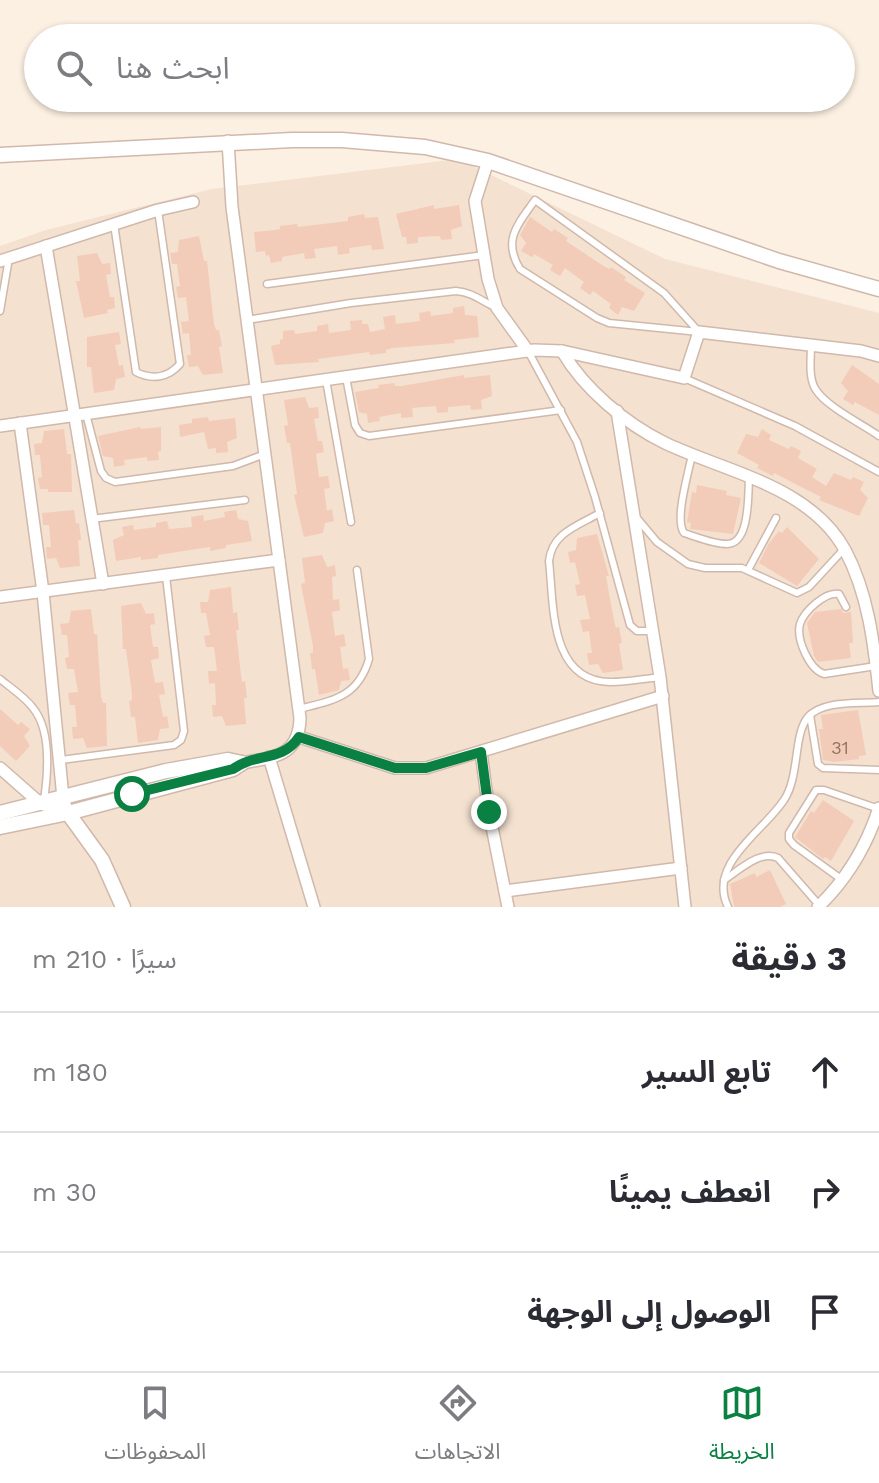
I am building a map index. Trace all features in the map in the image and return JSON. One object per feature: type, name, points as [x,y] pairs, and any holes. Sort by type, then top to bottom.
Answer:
[{"type":"street","points":[[0,827],[166,771],[228,760],[242,763],[269,757],[288,749],[299,737],[299,709],[232,207],[228,141]]},
{"type":"street","points":[[0,155],[228,141],[356,141],[425,147],[488,161],[794,266],[879,289]]},
{"type":"street","points":[[488,161],[475,201],[484,255],[497,308],[528,351]]},
{"type":"street","points":[[5,260],[158,210],[193,202]]},
{"type":"street","points":[[46,246],[103,584]]},
{"type":"street","points":[[0,426],[528,351],[562,351],[684,378],[699,332],[879,356]]},
{"type":"street","points":[[562,351],[574,371],[617,411],[666,443],[749,478],[814,512],[844,549],[858,579],[868,616],[879,691]]},
{"type":"street","points":[[617,411],[663,696],[685,907]]},
{"type":"street","points":[[20,423],[43,592],[66,805],[102,860],[123,907]]},
{"type":"street","points":[[0,597],[279,560]]},
{"type":"street","points":[[299,737],[395,768],[426,768],[663,696]]},
{"type":"street","points":[[481,752],[489,812],[508,907]]},
{"type":"street","points":[[269,757],[314,907]]},
{"type":"street","points":[[0,768],[42,804]]},
{"type":"street","points":[[0,813],[42,804],[66,805]]},
{"type":"street","points":[[819,906],[867,841],[879,808]]},
{"type":"street","points":[[505,891],[681,868]]},
{"type":"lane","points":[[535,200],[664,293],[699,332],[609,323],[597,318],[520,269],[513,257],[514,230],[535,200]]},
{"type":"lane","points":[[114,224],[136,372],[146,377],[163,376],[180,364],[158,210]]},
{"type":"lane","points":[[267,284],[484,255]]},
{"type":"lane","points":[[0,311],[5,260]]},
{"type":"lane","points":[[247,320],[351,303],[456,291],[469,292],[497,308]]},
{"type":"lane","points":[[811,345],[811,377],[816,390],[833,406],[879,436]]},
{"type":"lane","points":[[528,351],[577,442],[630,625],[637,631],[653,631]]},
{"type":"lane","points":[[346,377],[355,425],[360,433],[369,436],[561,410]]},
{"type":"lane","points":[[684,378],[795,426],[879,472]]},
{"type":"lane","points":[[326,380],[351,522]]},
{"type":"lane","points":[[86,414],[101,471],[106,478],[115,482],[233,466],[265,454]]},
{"type":"lane","points":[[692,454],[680,516],[680,528],[684,533],[723,544],[739,540],[744,530],[749,478]]},
{"type":"lane","points":[[91,519],[245,500]]},
{"type":"lane","points":[[600,513],[559,536],[550,549],[559,640],[566,660],[576,672],[608,682],[660,677]]},
{"type":"lane","points":[[634,514],[657,542],[688,564],[748,570],[797,593],[803,592],[844,549]]},
{"type":"lane","points":[[748,570],[776,518]]},
{"type":"lane","points":[[299,709],[338,699],[353,689],[365,672],[369,659],[357,570]]},
{"type":"lane","points":[[61,760],[174,745],[181,740],[184,731],[166,576]]},
{"type":"lane","points":[[846,607],[839,594],[834,592],[802,619],[799,628],[810,663],[824,674],[877,666]]},
{"type":"lane","points":[[0,679],[32,705],[41,721],[47,768],[42,804]]},
{"type":"lane","points":[[728,907],[723,897],[725,871],[768,822],[790,790],[803,725],[810,715],[825,707],[879,702]]},
{"type":"lane","points":[[810,715],[818,764],[823,768],[879,770]]},
{"type":"lane","points":[[841,879],[794,845],[789,833],[816,790],[879,808]]},
{"type":"lane","points":[[724,880],[762,856],[771,854],[778,858],[819,906]]},
{"type":"shaded area","points":[[458,159],[665,259],[879,313],[879,907],[0,907],[0,246],[46,230],[212,189]]},
{"type":"building","points":[[434,205],[434,209],[459,205],[462,226],[451,230],[452,239],[418,237],[418,243],[407,244],[396,214]]},
{"type":"building","points":[[364,214],[365,218],[378,217],[384,249],[372,250],[371,245],[349,248],[350,253],[338,255],[337,246],[314,249],[316,258],[305,259],[304,253],[282,257],[282,261],[271,263],[265,251],[256,252],[254,232],[297,224],[298,227],[348,221],[348,217]]},
{"type":"building","points":[[530,217],[552,232],[554,229],[568,238],[566,241],[605,267],[611,267],[626,277],[624,280],[645,293],[634,311],[622,307],[618,315],[609,308],[611,304],[593,291],[590,295],[580,288],[584,282],[565,268],[560,276],[550,270],[553,265],[534,254],[532,257],[521,251],[526,243],[520,235]]},
{"type":"building","points":[[199,236],[204,261],[207,261],[214,324],[219,330],[222,346],[219,347],[223,373],[203,375],[198,366],[189,367],[189,333],[183,334],[181,322],[189,321],[186,297],[178,298],[177,264],[172,264],[170,253],[178,252],[179,240]]},
{"type":"building","points":[[97,253],[102,264],[110,263],[111,274],[106,275],[115,308],[107,310],[108,313],[84,318],[76,281],[80,281],[77,256]]},
{"type":"building","points":[[464,306],[465,315],[477,316],[479,337],[454,340],[455,343],[392,348],[386,353],[370,355],[369,352],[318,359],[319,362],[275,365],[271,346],[280,344],[283,331],[294,330],[295,334],[317,331],[317,326],[328,324],[329,333],[351,330],[350,321],[362,320],[362,324],[368,324],[370,332],[385,329],[383,317],[395,315],[396,324],[420,321],[419,313],[430,311],[431,316],[453,313],[453,308]]},
{"type":"building","points":[[119,332],[121,344],[115,345],[119,366],[123,365],[125,377],[116,379],[114,390],[94,393],[91,367],[87,367],[87,337]]},
{"type":"building","points":[[852,365],[879,384],[879,415],[843,399],[848,391],[841,383]]},
{"type":"building","points":[[464,375],[464,378],[490,375],[492,396],[481,400],[482,409],[471,410],[470,405],[448,407],[448,412],[437,413],[436,406],[412,408],[413,417],[401,418],[401,413],[379,417],[380,421],[368,423],[367,414],[359,412],[355,392],[379,388],[378,385],[395,383],[395,386],[402,386]]},
{"type":"building","points":[[305,397],[309,408],[318,407],[319,418],[314,419],[318,441],[322,441],[324,452],[316,454],[319,477],[328,476],[330,488],[324,489],[327,511],[332,509],[334,521],[325,523],[323,533],[304,537],[294,495],[297,494],[290,443],[287,443],[284,426],[288,425],[284,400]]},
{"type":"building","points":[[208,417],[209,421],[235,418],[237,438],[227,442],[228,452],[216,453],[216,448],[208,449],[204,432],[180,437],[179,425]]},
{"type":"building","points":[[140,427],[161,427],[159,460],[147,461],[147,457],[124,460],[125,465],[114,467],[113,458],[103,456],[98,436]]},
{"type":"building","points":[[64,429],[67,454],[71,454],[72,492],[48,492],[48,489],[40,489],[40,455],[35,455],[34,444],[42,443],[44,431]]},
{"type":"building","points":[[762,429],[771,435],[769,440],[801,451],[798,458],[817,469],[812,477],[826,486],[834,473],[864,482],[860,490],[868,498],[859,516],[819,500],[821,497],[774,473],[773,476],[757,468],[759,465],[737,453],[746,434],[758,437]]},
{"type":"building","points":[[697,485],[727,491],[726,495],[741,498],[733,534],[690,529],[691,523],[687,522],[692,492],[696,493]]},
{"type":"building","points":[[74,510],[81,540],[78,540],[80,566],[60,568],[56,558],[47,559],[46,547],[51,547],[49,525],[43,525],[42,513]]},
{"type":"building","points":[[236,510],[238,519],[248,521],[252,541],[210,551],[210,547],[158,555],[158,558],[116,561],[113,540],[124,535],[122,527],[133,525],[134,530],[156,527],[156,523],[167,521],[169,529],[192,527],[191,517],[203,515],[204,521],[225,517],[224,512]]},
{"type":"building","points":[[787,527],[819,559],[797,586],[759,563],[769,543]]},
{"type":"building","points":[[597,534],[609,576],[606,576],[614,621],[616,628],[619,627],[622,643],[619,644],[623,670],[603,673],[598,664],[589,665],[587,653],[592,653],[589,631],[583,632],[580,620],[590,619],[585,595],[577,596],[575,585],[580,584],[575,562],[570,563],[568,552],[576,550],[577,538]]},
{"type":"building","points":[[322,555],[327,567],[335,565],[333,600],[339,599],[340,610],[332,612],[335,636],[344,634],[346,646],[340,647],[343,669],[348,668],[350,680],[341,681],[339,690],[319,695],[315,669],[312,669],[310,653],[313,653],[313,646],[301,584],[305,583],[302,558]]},
{"type":"building","points":[[231,587],[233,613],[237,612],[242,682],[245,681],[247,698],[244,698],[246,724],[226,726],[222,716],[213,717],[215,683],[209,684],[208,671],[217,671],[214,647],[206,647],[204,636],[210,635],[206,613],[201,613],[200,602],[208,602],[210,590]]},
{"type":"building","points":[[141,603],[146,614],[154,613],[155,624],[150,625],[153,647],[158,647],[159,658],[151,660],[155,683],[163,682],[165,694],[159,695],[163,717],[167,716],[169,728],[160,729],[158,740],[138,743],[135,717],[131,717],[129,701],[132,694],[126,649],[123,649],[121,606]]},
{"type":"building","points":[[91,609],[94,634],[97,634],[101,697],[106,703],[107,746],[87,748],[83,738],[73,739],[72,727],[77,727],[75,705],[70,705],[68,693],[78,692],[74,669],[67,669],[67,635],[62,635],[60,624],[69,623],[71,611]]},
{"type":"building","points":[[841,609],[843,613],[851,612],[851,658],[818,662],[807,623],[815,612]]},
{"type":"building","points":[[0,709],[18,725],[21,722],[30,729],[24,736],[30,746],[16,761],[0,746]]},
{"type":"building","points":[[858,710],[866,755],[835,762],[823,760],[819,729],[823,729],[821,715]]},
{"type":"building","points":[[823,800],[854,821],[831,861],[825,857],[823,859],[795,837],[811,811],[814,813]]},
{"type":"building","points":[[770,870],[786,904],[780,907],[734,907],[730,884]]},
{"type":"route","points":[[132,794],[279,754],[299,737],[395,768],[426,768],[481,752],[489,812]]}]
